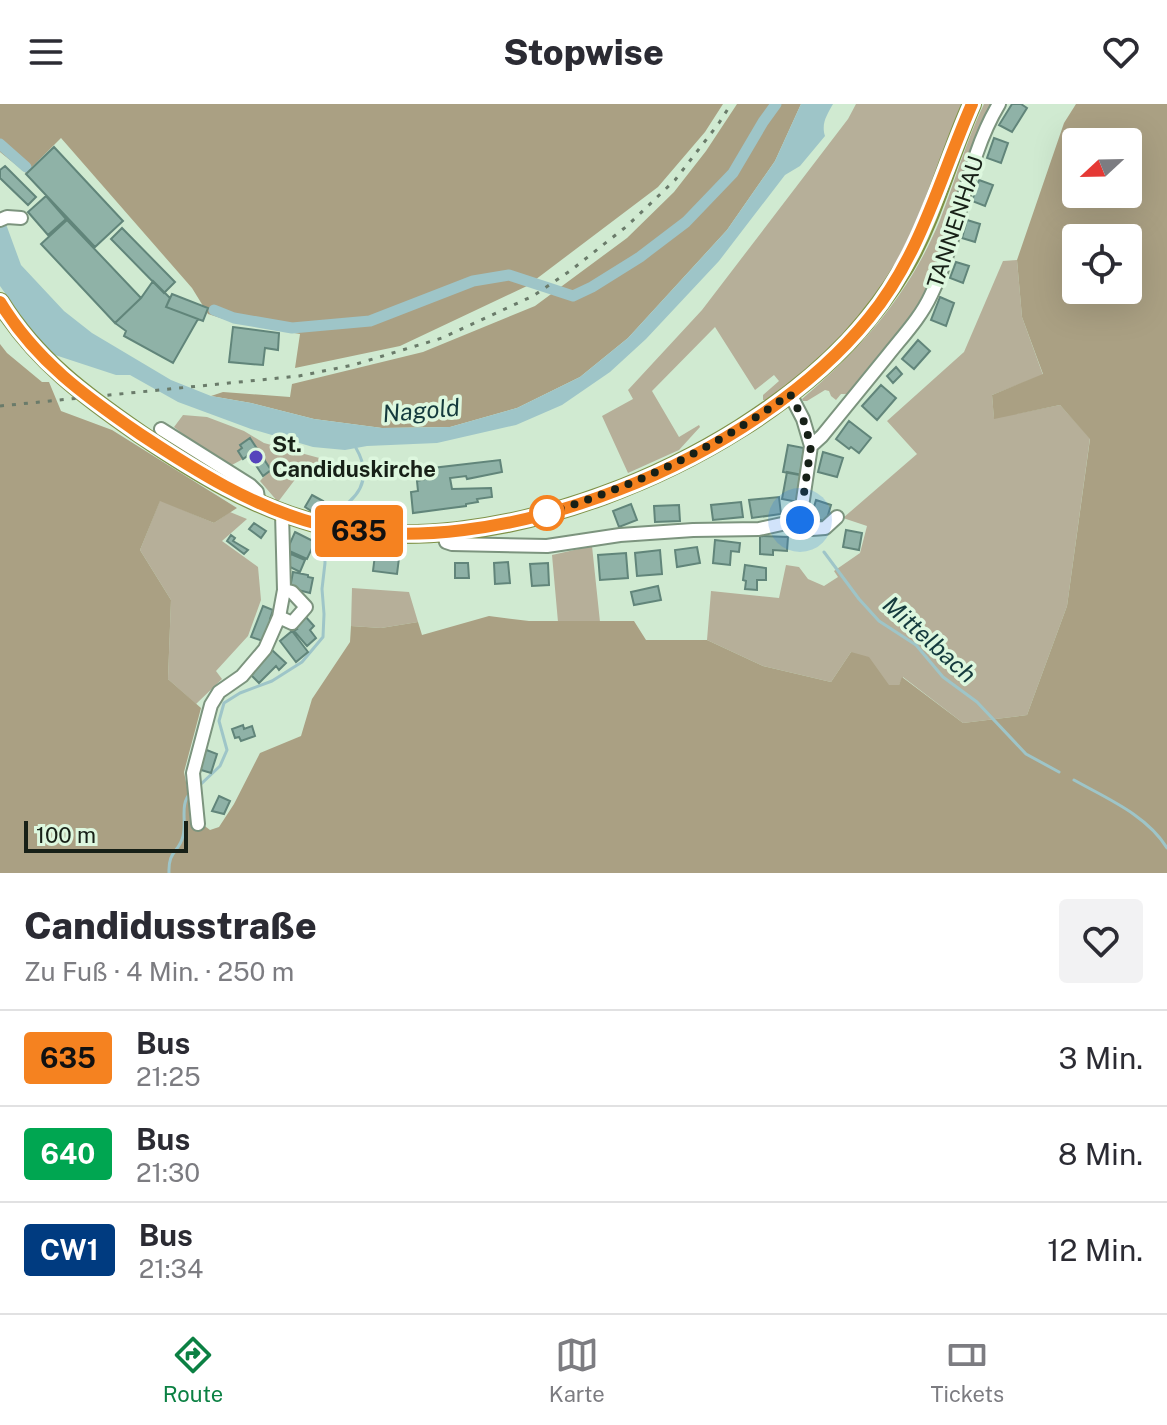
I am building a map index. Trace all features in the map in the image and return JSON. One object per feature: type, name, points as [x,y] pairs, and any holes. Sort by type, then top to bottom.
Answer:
[{"type":"main road","points":[[0,302],[44,359],[83,394],[188,465],[259,504],[337,528],[397,534],[443,532],[523,519],[623,487],[726,437],[790,394],[847,343],[870,318],[906,264],[972,104]]},
{"type":"street","name":"TANNENHAU","points":[[811,446],[913,325],[930,297],[944,266],[985,132],[999,104]]},
{"type":"street","points":[[4,218],[21,218]]},
{"type":"street","points":[[790,394],[803,419],[811,446],[800,520]]},
{"type":"street","points":[[161,429],[250,485],[257,492],[259,504]]},
{"type":"street","points":[[198,824],[193,773],[211,705],[219,692],[242,676],[265,649],[279,617],[284,590],[282,513]]},
{"type":"street","points":[[443,532],[446,542],[452,544],[547,546],[620,535],[759,529],[800,520],[812,529],[825,528],[837,517]]},
{"type":"street","points":[[279,617],[292,623],[306,607],[292,592],[284,590]]},
{"type":"shaded area","points":[[0,104],[723,104],[705,132],[658,187],[527,286],[400,346],[295,368],[300,334],[236,323],[208,314],[192,288],[61,138],[26,173],[0,152]]},
{"type":"shaded area","points":[[737,104],[801,104],[775,161],[727,230],[628,338],[580,377],[517,408],[450,427],[382,428],[314,419],[211,396],[223,392],[290,397],[292,384],[423,352],[535,306],[627,238],[674,192]]},
{"type":"shaded area","points":[[856,104],[965,104],[922,218],[901,261],[877,297],[830,352],[772,400],[763,400],[763,395],[779,381],[774,375],[755,390],[715,327],[652,391],[679,437],[700,427],[679,450],[628,473],[602,416],[633,399],[628,390],[702,310],[848,119]]},
{"type":"shaded area","points":[[984,104],[992,104],[924,300],[910,321],[847,394],[841,394],[836,400],[825,390],[803,401],[864,339],[914,272],[940,220]]},
{"type":"shaded area","points":[[1076,104],[1167,104],[1167,873],[0,873],[0,344],[42,382],[49,382],[61,411],[112,430],[237,508],[214,523],[160,501],[140,550],[171,600],[168,679],[201,708],[184,772],[194,822],[210,830],[219,827],[234,804],[260,753],[301,736],[312,699],[350,642],[351,626],[381,628],[418,622],[422,635],[489,616],[529,621],[634,621],[646,640],[707,640],[763,666],[831,682],[851,652],[869,657],[889,685],[899,685],[902,677],[963,723],[1027,715],[1067,606],[1090,439],[1060,405],[994,419],[992,395],[1043,374],[1022,317],[1017,260],[1062,129],[1062,208],[1142,208],[1142,128],[1062,128]]},
{"type":"shaded area","points":[[1017,260],[1022,317],[1043,375],[992,395],[994,418],[1060,405],[1090,438],[1067,606],[1027,715],[963,723],[903,677],[899,685],[889,686],[851,652],[831,682],[763,666],[707,640],[711,591],[779,598],[786,565],[799,567],[808,579],[824,586],[838,577],[834,571],[860,553],[867,526],[843,518],[917,454],[887,421],[964,352],[1003,261]]},
{"type":"shaded area","points":[[183,415],[207,417],[244,431],[264,443],[323,459],[311,474],[303,469],[278,502],[260,481],[271,469],[250,438],[240,445],[242,448],[238,451],[243,459],[230,466],[174,427]]},
{"type":"shaded area","points":[[160,500],[214,523],[230,512],[247,519],[222,541],[258,567],[261,600],[248,636],[216,671],[222,679],[196,704],[168,679],[171,600],[140,550]]},
{"type":"shaded area","points":[[592,546],[600,622],[558,622],[552,555]]},
{"type":"shaded area","points":[[352,588],[409,592],[418,622],[381,628],[351,626]]},
{"type":"water","points":[[801,104],[833,104],[824,123],[825,136],[800,166],[785,175],[719,261],[646,339],[610,372],[562,405],[516,425],[437,443],[345,450],[313,447],[251,429],[178,402],[130,375],[116,375],[52,354],[0,286],[0,212],[21,265],[64,311],[92,333],[171,380],[211,396],[314,419],[382,428],[450,427],[517,408],[580,377],[628,338],[727,230],[775,161]]},
{"type":"building","points":[[1012,104],[1027,108],[1012,132],[999,125]]},
{"type":"building","points":[[994,138],[1008,143],[1001,163],[987,158]]},
{"type":"building","points":[[54,147],[123,221],[95,247],[26,174]]},
{"type":"building","points":[[5,166],[36,197],[28,205],[0,178],[0,170]]},
{"type":"building","points":[[979,180],[993,185],[985,206],[972,201]]},
{"type":"building","points":[[46,196],[66,219],[48,235],[28,212]]},
{"type":"building","points":[[67,220],[141,298],[115,323],[41,244]]},
{"type":"building","points":[[967,220],[980,224],[975,242],[962,238]]},
{"type":"building","points":[[122,228],[175,282],[164,293],[111,239]]},
{"type":"building","points":[[956,262],[969,266],[963,283],[950,278]]},
{"type":"building","points":[[153,281],[170,298],[166,307],[198,319],[173,363],[124,336],[126,331],[115,323],[141,298]]},
{"type":"building","points":[[172,294],[208,308],[203,321],[166,307]]},
{"type":"building","points":[[940,297],[954,303],[946,326],[931,320]]},
{"type":"building","points":[[233,327],[279,333],[278,350],[265,348],[263,365],[229,362]]},
{"type":"building","points":[[918,340],[930,351],[914,369],[902,359]]},
{"type":"building","points":[[896,367],[902,374],[893,383],[887,376]]},
{"type":"building","points":[[881,385],[896,398],[877,420],[862,406]]},
{"type":"building","points":[[849,421],[871,438],[859,453],[836,439]]},
{"type":"building","name":"St. Candiduskirche","points":[[250,438],[271,470],[263,476],[249,455],[243,459],[238,451],[242,448],[240,445]]},
{"type":"building","points":[[788,445],[804,448],[800,475],[783,472]]},
{"type":"building","points":[[823,452],[843,458],[837,477],[818,472]]},
{"type":"building","points":[[500,460],[502,472],[467,479],[466,476],[450,478],[452,489],[491,488],[492,497],[477,499],[478,502],[466,506],[413,513],[411,492],[418,491],[417,481],[425,479],[424,469]]},
{"type":"building","points":[[787,472],[803,475],[798,502],[782,499]]},
{"type":"building","points":[[312,495],[323,501],[316,514],[305,507]]},
{"type":"building","points":[[779,497],[781,514],[752,518],[749,500]]},
{"type":"building","points":[[816,500],[831,505],[826,522],[811,517]]},
{"type":"building","points":[[741,502],[743,517],[713,520],[711,505]]},
{"type":"building","points":[[386,503],[399,506],[394,526],[381,522]]},
{"type":"building","points":[[631,504],[637,520],[619,527],[613,511]]},
{"type":"building","points":[[679,505],[680,521],[655,522],[654,506]]},
{"type":"building","points":[[363,509],[379,510],[377,523],[361,521]]},
{"type":"building","points":[[254,523],[266,531],[261,538],[249,529]]},
{"type":"building","points":[[846,530],[862,533],[859,550],[843,547]]},
{"type":"building","points":[[295,532],[315,542],[307,559],[287,550]]},
{"type":"building","points":[[231,535],[235,538],[233,541],[248,550],[244,554],[227,541]]},
{"type":"building","points":[[760,536],[788,537],[787,551],[773,550],[773,555],[760,554]]},
{"type":"building","points":[[715,540],[740,543],[739,552],[731,551],[730,565],[713,563]]},
{"type":"building","points":[[331,542],[348,544],[346,557],[330,554]]},
{"type":"building","points":[[376,547],[400,550],[397,574],[373,571]]},
{"type":"building","points":[[697,547],[700,563],[677,567],[675,550]]},
{"type":"building","points":[[660,550],[662,574],[637,576],[635,553]]},
{"type":"building","points":[[626,553],[628,578],[600,580],[598,555]]},
{"type":"building","points":[[291,554],[305,560],[300,572],[286,565]]},
{"type":"building","points":[[508,562],[510,583],[495,584],[494,563]]},
{"type":"building","points":[[455,563],[468,563],[469,578],[455,578]]},
{"type":"building","points":[[548,563],[549,585],[532,586],[530,564]]},
{"type":"building","points":[[745,565],[766,568],[766,580],[757,580],[757,590],[745,589]]},
{"type":"building","points":[[293,572],[313,578],[310,593],[290,588]]},
{"type":"building","points":[[658,586],[661,600],[634,605],[631,592]]},
{"type":"building","points":[[263,606],[273,610],[270,619],[274,621],[266,642],[251,637]]},
{"type":"building","points":[[305,616],[314,626],[310,630],[316,638],[307,646],[294,631],[297,629],[294,626]]},
{"type":"building","points":[[292,631],[308,652],[296,662],[280,641]]},
{"type":"building","points":[[272,650],[286,663],[279,670],[276,666],[259,683],[249,673]]},
{"type":"building","points":[[243,725],[244,729],[252,726],[255,736],[241,741],[239,737],[235,738],[232,729]]},
{"type":"building","points":[[204,749],[217,754],[211,773],[198,769]]},
{"type":"building","points":[[219,796],[230,801],[224,814],[212,811]]},
{"type":"waterway","points":[[214,310],[234,318],[292,328],[370,321],[473,281],[509,275],[573,296],[640,257],[686,222],[733,173],[776,104]]},
{"type":"waterway","points":[[0,144],[26,167]]},
{"type":"waterway","points":[[332,522],[362,483],[362,462],[356,448]]},
{"type":"waterway","points":[[200,785],[220,766],[227,750],[219,721],[224,703],[240,693],[272,681],[302,662],[323,637],[324,541],[328,533]]},
{"type":"waterway","name":"Mittelbach","points":[[824,552],[879,621],[916,645],[943,677],[977,702],[1026,754],[1059,772]]},
{"type":"waterway","name":"Mittelbach","points":[[1074,780],[1137,817],[1159,836],[1167,848]]},
{"type":"waterway","points":[[169,873],[170,860],[183,836],[184,807],[191,792]]},
{"type":"railway","points":[[0,406],[299,376],[353,365],[442,338],[533,296],[627,226],[675,180],[731,104]]},
{"type":"bus line","name":"635","points":[[0,302],[44,359],[83,394],[188,465],[259,504],[319,524],[356,531],[397,534],[485,527],[574,505],[661,471],[726,437],[790,394],[847,343],[888,293],[923,229],[972,104]]},
{"type":"place","name":"St. Candiduskirche","points":[[256,457]]},
{"type":"route","points":[[547,513],[623,487],[694,455],[790,394],[803,419],[811,446],[800,520]]},
{"type":"water label","name":"Nagold","points":[[421,410]]}]
